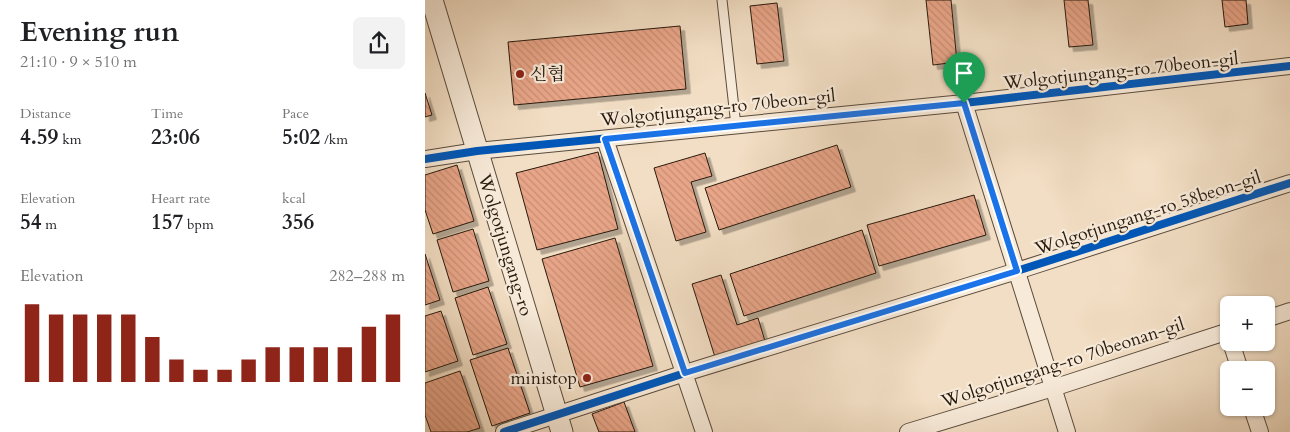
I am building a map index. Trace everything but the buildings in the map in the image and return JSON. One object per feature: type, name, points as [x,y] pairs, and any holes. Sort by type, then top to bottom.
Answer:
[{"type":"street","name":"Wolgotjungang-ro","points":[[432,0],[560,424]]},
{"type":"street","name":"Wolgotjungang-ro 70beon-gil","points":[[425,159],[477,151],[964,103],[1290,66]]},
{"type":"street","points":[[964,103],[1067,432]]},
{"type":"street","points":[[605,139],[704,432]]},
{"type":"street","name":"Wolgotjungang-ro 58beon-gil","points":[[504,432],[560,424],[685,373],[1017,271],[1290,183]]},
{"type":"street","points":[[1275,316],[1290,311]]},
{"type":"street","name":"Wolgotjungang-ro 70beonan-gil","points":[[908,432],[1220,338]]},
{"type":"street","points":[[1255,416],[1260,432]]},
{"type":"lane","points":[[722,0],[736,126]]},
{"type":"cycle path","points":[[425,159],[477,151],[964,103],[1290,66]]},
{"type":"cycle path","points":[[504,432],[685,373],[1017,271],[1290,183]]},
{"type":"place","name":"신협","points":[[520,74]]},
{"type":"place","name":"ministop","points":[[587,378]]},
{"type":"route","points":[[964,103],[1017,271],[685,373],[605,139],[964,103]]}]
